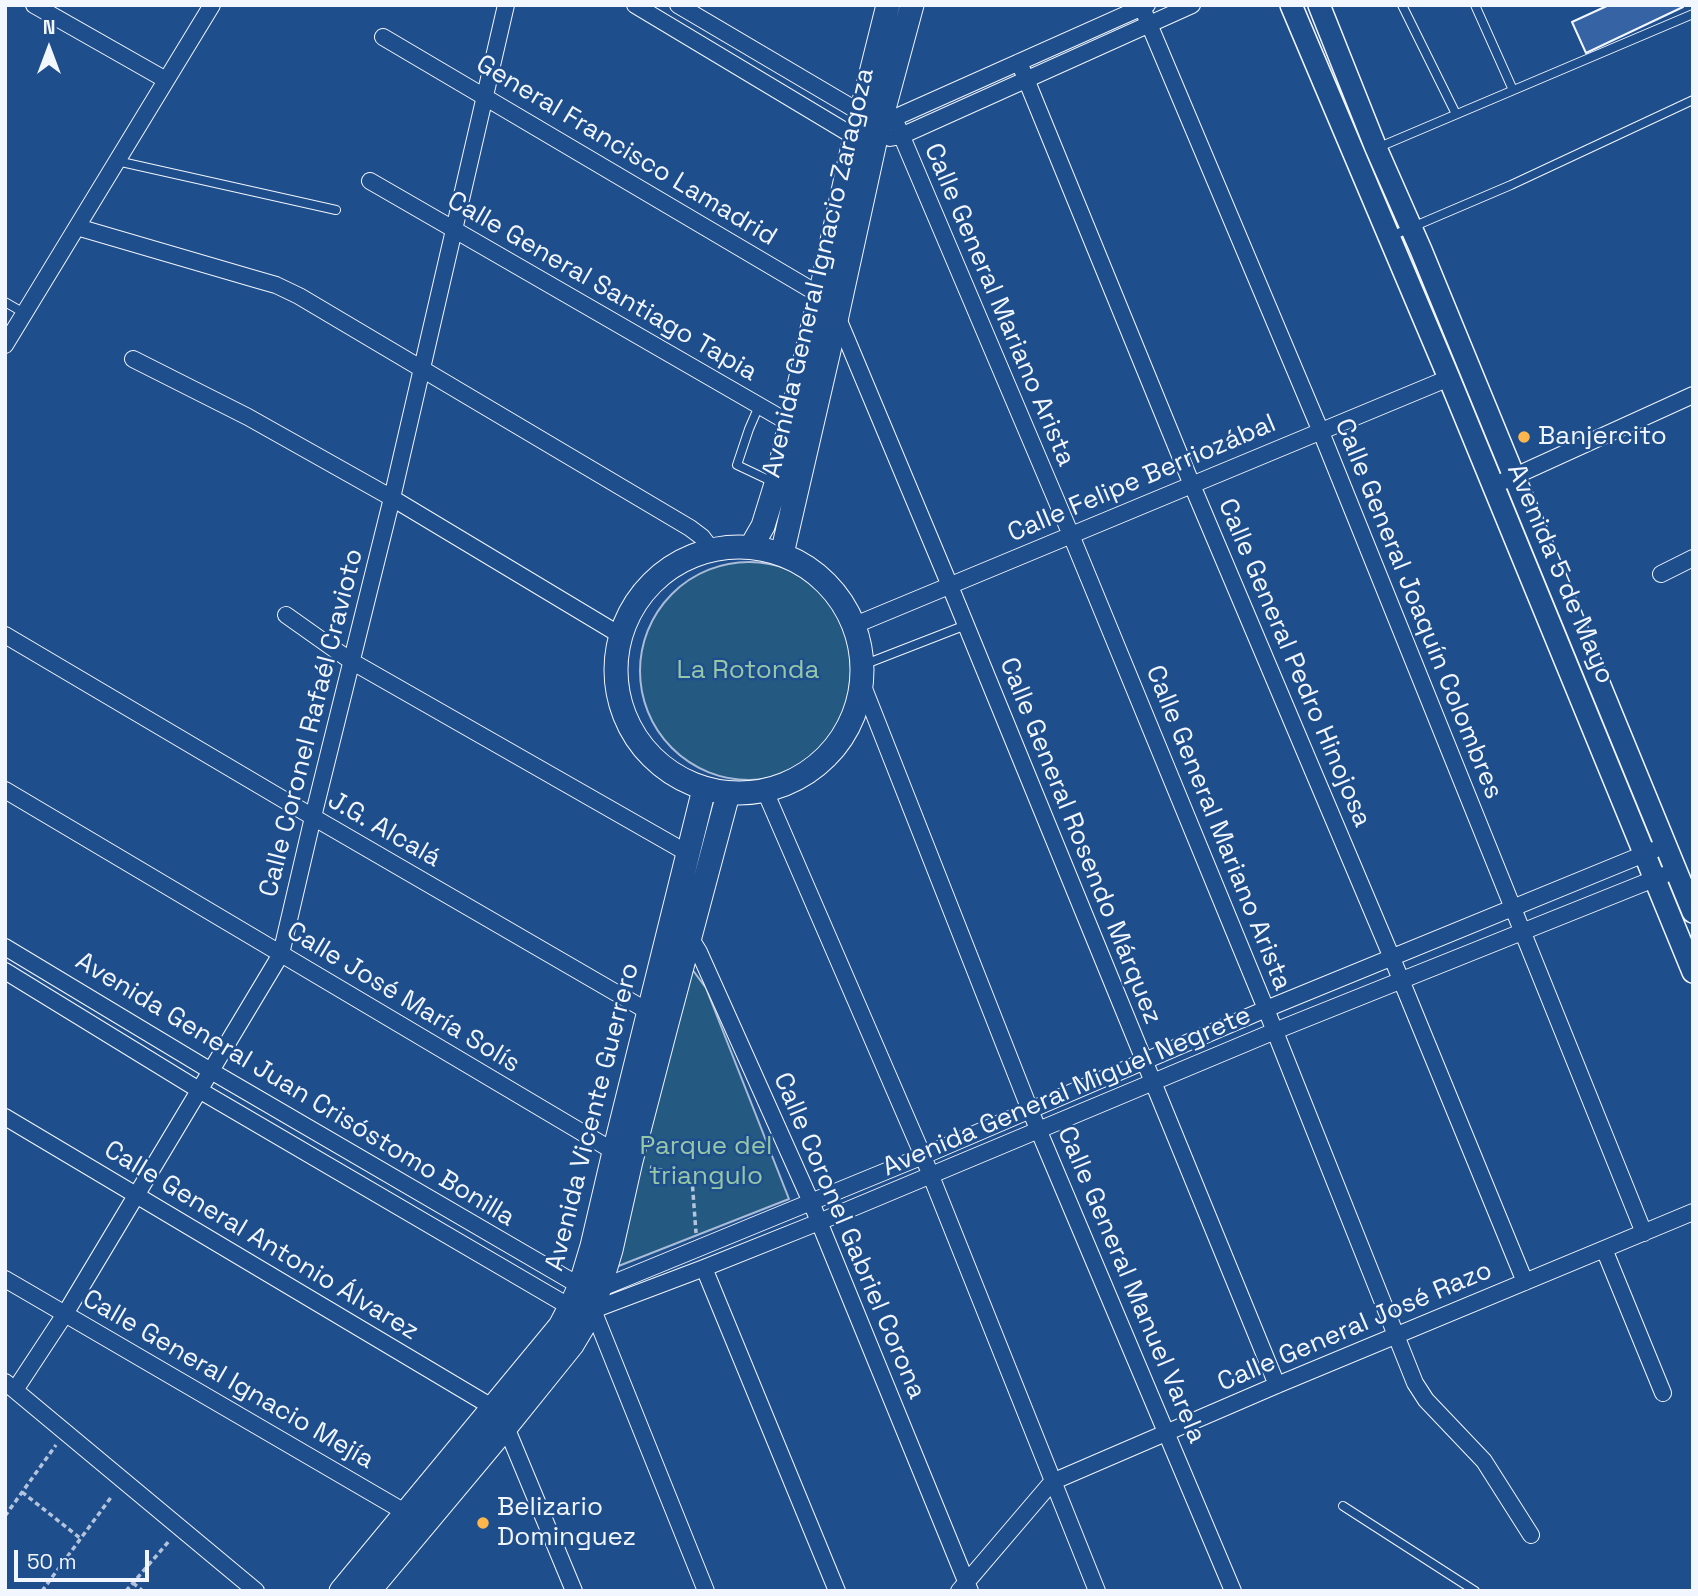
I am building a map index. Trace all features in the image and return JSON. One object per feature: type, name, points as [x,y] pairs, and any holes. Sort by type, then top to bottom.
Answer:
[{"type":"main road","name":"Avenida General Ignacio Zaragoza","points":[[879,117],[888,5]]},
{"type":"main road","name":"Avenida General Ignacio Zaragoza","points":[[782,554],[820,295],[865,139],[879,117],[912,5]]},
{"type":"main road","name":"Avenida General Ignacio Zaragoza","points":[[751,547],[763,527],[776,484],[800,429],[837,316],[865,139]]},
{"type":"main road","points":[[751,547],[782,554],[805,566],[826,582],[843,602],[855,625],[863,655],[863,675],[855,715],[840,742],[819,765],[794,782],[765,792],[728,794],[704,789],[674,776],[649,756],[630,729],[618,699],[615,667],[620,635],[630,611],[645,589],[664,572],[687,558],[712,550],[751,547]]},
{"type":"main road","name":"Avenida Vicente Guerrero","points":[[369,1591],[572,1345],[585,1298],[592,1246],[622,1156],[658,1017],[674,915],[704,789]]},
{"type":"main road","name":"Avenida Vicente Guerrero","points":[[658,1017],[690,936],[728,794]]},
{"type":"main road","name":"Avenida Vicente Guerrero","points":[[341,1591],[492,1406],[585,1298]]},
{"type":"street","points":[[34,5],[166,80]]},
{"type":"street","points":[[5,345],[212,5]]},
{"type":"street","name":"Calle Coronel Rafaél Cravioto","points":[[10,1386],[65,1314],[281,954],[392,498],[506,5]]},
{"type":"street","points":[[635,5],[865,139],[901,136],[1192,5]]},
{"type":"street","points":[[678,5],[879,117],[1019,62],[1143,6]]},
{"type":"street","name":"Avenida 5 de Mayo","points":[[1291,5],[1449,379],[1693,972]]},
{"type":"street","name":"Avenida 5 de Mayo","points":[[1319,5],[1693,912]]},
{"type":"street","name":"Calle General Joaquín Colombres","points":[[1143,6],[1321,432],[1644,1233]]},
{"type":"street","name":"General Francisco Lamadrid","points":[[383,37],[820,295],[837,316]]},
{"type":"street","name":"Calle General Pedro Hinojosa","points":[[1019,62],[1192,485],[1392,958],[1525,1282]]},
{"type":"street","name":"Calle General Mariano Arista","points":[[879,117],[901,136],[1266,1009],[1415,1383],[1426,1400],[1484,1461],[1531,1535]]},
{"type":"street","name":"Calle General Santiago Tapia","points":[[370,181],[800,429]]},
{"type":"street","points":[[77,228],[276,285],[299,296],[690,528],[702,537],[712,550]]},
{"type":"street","name":"Calle General Rosendo Márquez","points":[[837,316],[1277,1385]]},
{"type":"street","points":[[132,359],[248,417],[392,498],[620,635]]},
{"type":"street","name":"Calle Felipe Berriozábal","points":[[855,625],[1449,379]]},
{"type":"street","points":[[1493,486],[1693,395]]},
{"type":"street","points":[[1661,574],[1693,559]]},
{"type":"street","points":[[286,615],[351,661],[688,854]]},
{"type":"street","name":"J.G. Alcalá","points":[[5,635],[658,1017]]},
{"type":"street","name":"Calle General Manuel Varela","points":[[863,675],[1030,1110],[1233,1591]]},
{"type":"street","points":[[1597,737],[1618,729]]},
{"type":"street","name":"Calle José María Solís","points":[[5,790],[622,1156]]},
{"type":"street","points":[[765,792],[923,1156],[1097,1591]]},
{"type":"street","name":"Avenida General Miguel Negrete","points":[[585,1298],[697,1248],[923,1156],[1266,1009],[1666,845]]},
{"type":"street","name":"Avenida General Miguel Negrete","points":[[585,1298],[704,1268],[1275,1031],[1676,871]]},
{"type":"street","name":"Calle Coronel Gabriel Corona","points":[[674,915],[699,952],[811,1202],[965,1588]]},
{"type":"street","name":"Avenida General Juan Crisóstomo Bonilla","points":[[5,947],[585,1298]]},
{"type":"street","name":"Avenida General Juan Crisóstomo Bonilla","points":[[5,971],[199,1090],[585,1298]]},
{"type":"street","name":"Calle General Antonio Álvarez","points":[[5,1117],[492,1406]]},
{"type":"street","name":"Calle General José Razo","points":[[965,1588],[1052,1482],[1693,1212]]},
{"type":"street","points":[[1604,1249],[1662,1393]]},
{"type":"street","points":[[704,1268],[837,1591]]},
{"type":"street","name":"Calle General Ignacio Mejía","points":[[5,1279],[425,1524]]},
{"type":"street","points":[[585,1298],[706,1591]]},
{"type":"street","points":[[10,1386],[256,1591]]},
{"type":"street","points":[[492,1406],[506,1427],[574,1591]]},
{"type":"lane","points":[[1402,5],[1456,114]]},
{"type":"lane","points":[[1475,5],[1513,90]]},
{"type":"lane","points":[[1377,148],[1693,14]]},
{"type":"lane","points":[[1388,237],[1693,100]]},
{"type":"lane","points":[[117,161],[336,210]]},
{"type":"lane","points":[[5,302],[24,313]]},
{"type":"lane","points":[[759,406],[737,465],[776,484]]},
{"type":"lane","points":[[863,675],[965,625]]},
{"type":"lane","points":[[1343,1506],[1475,1591]]},
{"type":"path","points":[[622,1156],[692,1179],[697,1248]]},
{"type":"path","points":[[5,1516],[66,1433]]},
{"type":"path","points":[[22,1492],[80,1538]]},
{"type":"path","points":[[42,1591],[111,1496]]},
{"type":"path","points":[[126,1591],[180,1528]]},
{"type":"path","points":[[133,1583],[143,1591]]},
{"type":"green space","name":"La Rotonda","points":[[749,562],[791,571],[826,594],[849,629],[858,671],[849,713],[826,748],[791,771],[749,780],[707,771],[672,748],[649,713],[640,671],[649,629],[672,594],[707,571]]},
{"type":"green space","name":"Parque del triangulo","points":[[689,965],[706,988],[789,1199],[616,1267]]},
{"type":"building","points":[[1609,5],[1683,7],[1586,53],[1572,22]]},
{"type":"place","name":"Banjercito","points":[[1524,437]]},
{"type":"place","name":"Belizario Dominguez","points":[[483,1523]]}]
